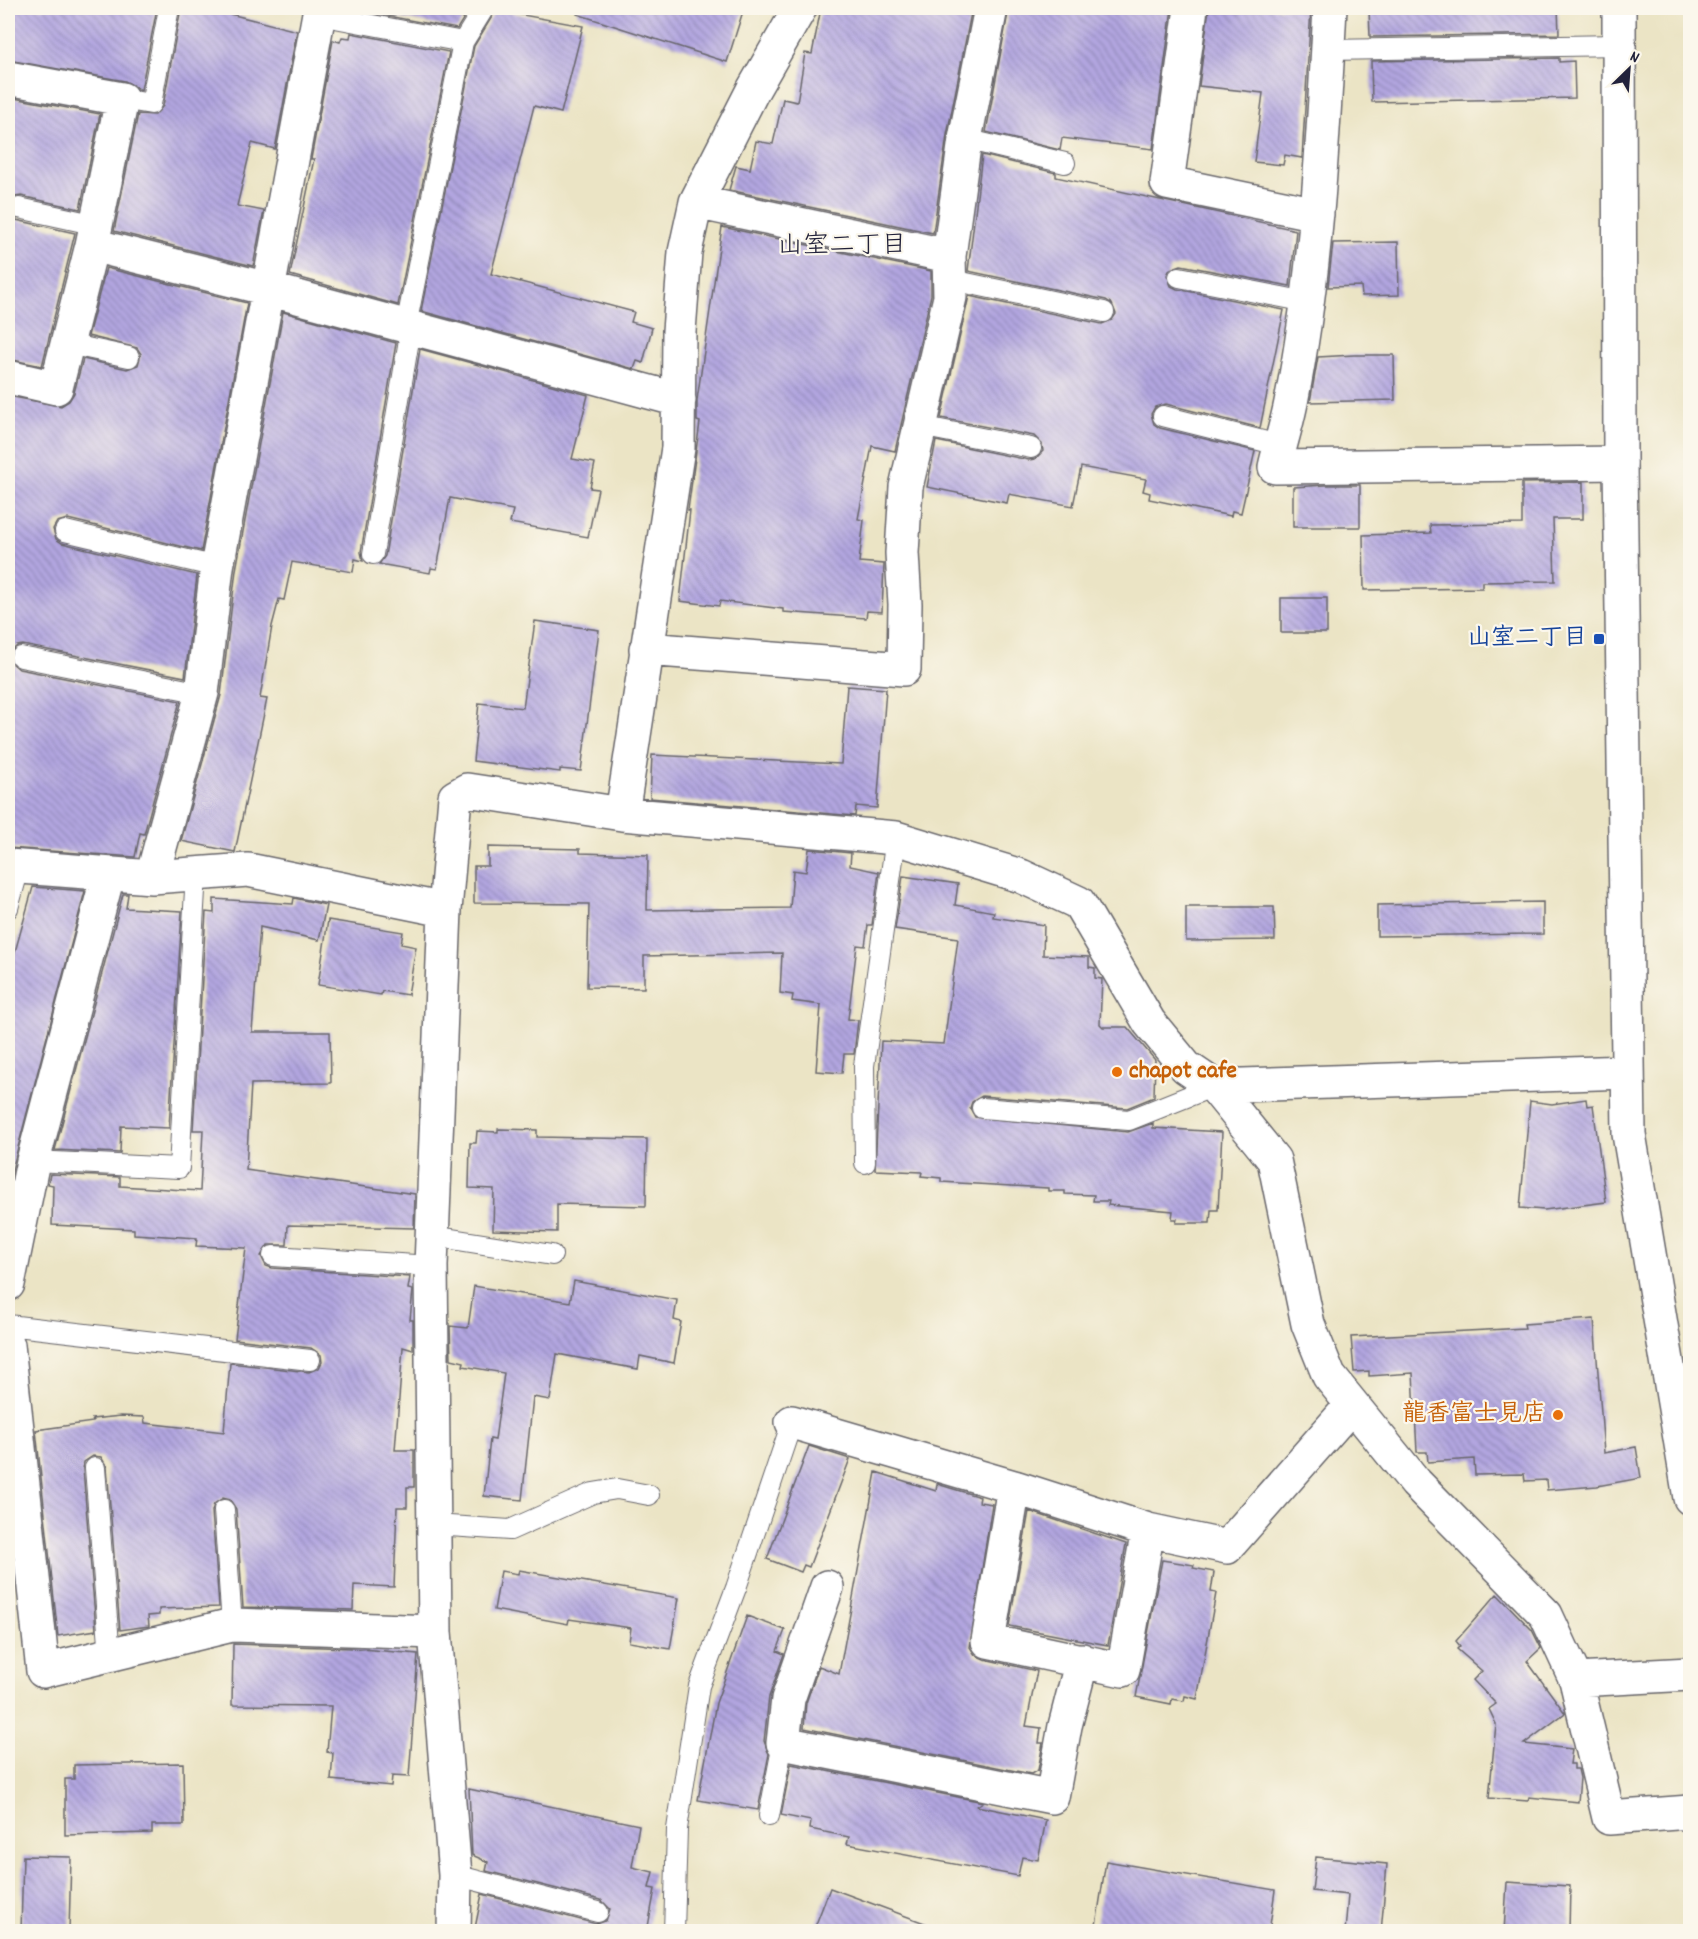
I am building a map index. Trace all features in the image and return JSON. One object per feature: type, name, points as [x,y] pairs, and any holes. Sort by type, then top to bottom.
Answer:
[{"type":"street","points":[[622,814],[678,448],[679,331],[685,252],[696,202],[753,90],[800,8]]},
{"type":"street","points":[[646,649],[904,669],[905,604],[902,553],[905,498],[951,268],[965,139],[991,8]]},
{"type":"street","points":[[1191,8],[1167,183],[1317,214]]},
{"type":"street","points":[[1330,8],[1317,214],[1307,302],[1292,399],[1275,467],[1620,463]]},
{"type":"street","points":[[1619,8],[1620,463],[1629,1134],[1690,1498]]},
{"type":"street","points":[[152,877],[202,693],[217,567],[319,11]]},
{"type":"street","points":[[8,78],[122,99],[95,235],[56,388],[8,377]]},
{"type":"street","points":[[696,202],[951,268]]},
{"type":"street","points":[[95,235],[268,289],[679,400]]},
{"type":"street","points":[[454,1932],[455,1875],[435,1632],[432,1251],[445,910],[455,797],[468,790],[622,814],[896,838],[1021,876],[1079,903],[1149,1022],[1186,1067],[1214,1086],[1274,1160],[1308,1324],[1329,1376],[1416,1484],[1546,1615],[1576,1680],[1609,1818],[1690,1812]]},
{"type":"street","points":[[13,867],[152,877],[248,870],[445,910]]},
{"type":"street","points":[[8,1284],[33,1161],[108,875]]},
{"type":"street","points":[[1214,1086],[1627,1072]]},
{"type":"street","points":[[8,1345],[43,1671],[232,1625],[435,1632]]},
{"type":"street","points":[[792,1422],[1014,1487],[1148,1530],[1227,1547],[1351,1406]]},
{"type":"street","points":[[1014,1487],[988,1641],[1123,1670],[1148,1530]]},
{"type":"street","points":[[827,1587],[788,1699],[783,1743],[1052,1797],[1065,1726],[1082,1660]]},
{"type":"street","points":[[1576,1680],[1690,1674]]},
{"type":"lane","points":[[122,99],[151,104],[170,8]]},
{"type":"lane","points":[[373,554],[408,327],[463,42],[484,8]]},
{"type":"lane","points":[[319,11],[463,42]]},
{"type":"lane","points":[[1328,51],[1619,45]]},
{"type":"lane","points":[[965,139],[1065,163]]},
{"type":"lane","points":[[19,208],[95,235]]},
{"type":"lane","points":[[951,268],[1104,312]]},
{"type":"lane","points":[[1179,277],[1307,302]]},
{"type":"lane","points":[[68,344],[129,357]]},
{"type":"lane","points":[[1163,416],[1279,445]]},
{"type":"lane","points":[[920,426],[1031,448]]},
{"type":"lane","points":[[66,531],[217,567]]},
{"type":"lane","points":[[21,657],[202,693]]},
{"type":"lane","points":[[866,1163],[864,1066],[896,838]]},
{"type":"lane","points":[[8,908],[13,867]]},
{"type":"lane","points":[[33,1161],[178,1168],[196,873]]},
{"type":"lane","points":[[982,1108],[1129,1120],[1214,1086]]},
{"type":"lane","points":[[273,1256],[432,1251],[552,1255]]},
{"type":"lane","points":[[8,1325],[310,1360]]},
{"type":"lane","points":[[674,1932],[678,1829],[699,1686],[736,1588],[792,1422]]},
{"type":"lane","points":[[95,1468],[110,1656]]},
{"type":"lane","points":[[434,1525],[510,1530],[593,1493],[617,1489],[650,1495]]},
{"type":"lane","points":[[224,1509],[232,1625]]},
{"type":"lane","points":[[769,1816],[783,1743]]},
{"type":"lane","points":[[455,1875],[598,1912]]},
{"type":"building","points":[[14,8],[157,8],[141,90],[125,81],[8,60]]},
{"type":"building","points":[[181,8],[227,8],[226,13],[297,31],[275,149],[252,143],[237,206],[264,211],[253,266],[114,231],[138,114],[155,115],[163,106]]},
{"type":"building","points":[[357,8],[470,8],[457,29],[356,10]]},
{"type":"building","points":[[578,8],[744,8],[727,62],[577,14]]},
{"type":"building","points":[[821,8],[972,8],[947,135],[933,233],[729,190],[736,166],[750,169],[756,141],[773,144],[783,99],[797,102],[805,53],[812,54]]},
{"type":"building","points":[[1009,8],[1172,8],[1153,149],[1062,138],[1060,150],[986,132]]},
{"type":"building","points":[[1209,8],[1311,8],[1302,158],[1285,155],[1283,165],[1254,162],[1263,93],[1199,86]]},
{"type":"building","points":[[1369,8],[1558,8],[1559,34],[1370,37]]},
{"type":"building","points":[[496,10],[583,26],[561,113],[534,106],[491,274],[634,312],[631,322],[652,328],[643,363],[637,361],[634,369],[421,311],[474,46]]},
{"type":"building","points":[[351,33],[449,52],[398,305],[290,275],[314,159],[311,159],[333,40],[340,42],[342,37],[350,38]]},
{"type":"building","points":[[1559,58],[1559,62],[1574,61],[1575,98],[1372,102],[1371,61]]},
{"type":"building","points":[[8,97],[100,114],[80,209],[21,196],[15,197],[8,205]]},
{"type":"building","points":[[982,155],[1056,173],[1056,177],[1296,230],[1290,286],[1181,265],[1170,269],[1167,275],[1171,286],[1177,289],[1284,310],[1260,428],[1166,404],[1155,407],[1151,414],[1154,424],[1160,428],[1255,451],[1241,513],[1232,511],[1231,516],[1149,499],[1150,493],[1143,491],[1146,479],[1081,467],[1073,506],[1009,494],[1007,503],[927,487],[936,441],[1029,460],[1035,459],[1043,451],[1042,444],[1034,436],[941,418],[969,296],[1102,324],[1112,320],[1116,314],[1112,304],[1106,300],[968,271]]},
{"type":"building","points":[[8,211],[16,220],[75,233],[42,366],[8,359]]},
{"type":"building","points":[[722,227],[931,271],[931,295],[895,451],[872,446],[858,519],[864,520],[859,562],[884,564],[882,612],[867,611],[866,618],[783,612],[783,609],[720,601],[719,606],[680,601],[690,510],[688,510],[700,422],[697,421],[697,400]]},
{"type":"building","points":[[1398,242],[1399,295],[1362,296],[1361,286],[1328,287],[1333,243]]},
{"type":"building","points":[[106,268],[247,303],[201,551],[68,519],[57,522],[53,529],[56,539],[62,543],[197,575],[185,677],[23,645],[17,646],[9,654],[10,661],[19,669],[180,701],[144,834],[140,833],[135,857],[8,848],[8,396],[61,406],[69,401],[74,393],[83,359],[127,369],[138,365],[141,354],[137,348],[88,336]]},
{"type":"building","points":[[283,312],[396,343],[361,552],[363,561],[355,559],[353,572],[292,562],[284,600],[279,599],[260,698],[267,699],[235,852],[181,841],[221,695],[236,570]]},
{"type":"building","points":[[420,349],[588,395],[572,459],[595,463],[590,488],[598,489],[588,537],[510,523],[513,510],[450,498],[437,569],[431,568],[430,573],[379,564],[385,556]]},
{"type":"building","points":[[1394,355],[1395,400],[1310,402],[1318,357]]},
{"type":"building","points":[[1583,482],[1583,519],[1553,519],[1555,581],[1482,582],[1482,588],[1364,590],[1363,535],[1431,533],[1430,525],[1522,524],[1522,483]]},
{"type":"building","points":[[1360,485],[1360,527],[1293,527],[1293,487]]},
{"type":"building","points":[[1281,598],[1327,598],[1327,633],[1281,633]]},
{"type":"building","points":[[535,621],[599,630],[581,771],[560,769],[560,772],[473,761],[479,703],[523,708]]},
{"type":"building","points":[[847,686],[886,689],[877,808],[856,806],[855,816],[650,798],[652,755],[841,764]]},
{"type":"building","points":[[488,847],[580,849],[580,853],[648,855],[647,910],[790,908],[793,870],[806,872],[809,849],[851,853],[850,866],[879,872],[872,925],[868,925],[865,946],[857,945],[848,1019],[858,1020],[854,1054],[844,1054],[842,1073],[816,1071],[821,1005],[792,1001],[793,995],[780,993],[782,953],[644,956],[644,988],[587,987],[589,904],[474,903],[474,866],[488,866]]},
{"type":"building","points":[[903,876],[958,884],[955,905],[994,912],[993,917],[1044,925],[1043,955],[1089,957],[1089,967],[1095,968],[1095,978],[1102,979],[1100,1024],[1103,1027],[1127,1027],[1155,1060],[1154,1097],[1127,1108],[982,1096],[972,1102],[970,1108],[975,1117],[1128,1132],[1153,1123],[1153,1128],[1222,1132],[1218,1210],[1211,1210],[1210,1223],[1176,1223],[1177,1219],[1172,1219],[1173,1211],[1108,1205],[1109,1201],[1093,1201],[1094,1195],[1065,1194],[1065,1191],[1048,1191],[1048,1188],[941,1182],[941,1178],[921,1176],[922,1172],[875,1170],[881,1041],[944,1044],[958,938],[895,929]]},
{"type":"building","points":[[33,887],[85,891],[11,1174],[8,1173],[8,977]]},
{"type":"building","points":[[123,894],[128,894],[126,908],[182,911],[169,1128],[121,1126],[120,1153],[55,1150]]},
{"type":"building","points":[[294,898],[326,905],[319,940],[260,927],[252,1032],[330,1032],[331,1083],[251,1084],[246,1170],[415,1194],[414,1228],[288,1225],[287,1245],[268,1245],[261,1256],[266,1266],[272,1268],[410,1277],[408,1289],[413,1290],[410,1320],[413,1320],[413,1350],[403,1347],[395,1450],[414,1450],[414,1487],[407,1487],[407,1507],[397,1507],[394,1587],[354,1585],[353,1610],[243,1607],[236,1509],[230,1500],[223,1498],[214,1504],[212,1511],[219,1607],[159,1609],[159,1615],[148,1616],[149,1626],[120,1630],[107,1467],[101,1457],[93,1456],[84,1462],[83,1469],[96,1630],[58,1636],[36,1430],[121,1416],[144,1417],[145,1423],[224,1432],[230,1363],[309,1372],[319,1368],[322,1362],[321,1355],[311,1348],[235,1339],[246,1248],[196,1246],[197,1238],[134,1234],[134,1229],[52,1225],[53,1185],[48,1184],[50,1174],[120,1177],[120,1186],[200,1191],[203,1130],[193,1130],[206,912],[214,913],[214,899],[293,904]]},
{"type":"building","points":[[1543,902],[1543,934],[1377,936],[1377,905]]},
{"type":"building","points":[[1186,907],[1274,907],[1275,940],[1186,941]]},
{"type":"building","points":[[328,920],[403,932],[401,944],[416,947],[408,995],[382,991],[381,995],[318,985]]},
{"type":"building","points":[[1586,1099],[1587,1106],[1593,1105],[1606,1202],[1544,1210],[1520,1208],[1530,1101],[1552,1104]]},
{"type":"building","points":[[498,1129],[537,1130],[537,1137],[647,1139],[646,1206],[557,1204],[557,1232],[493,1230],[494,1189],[469,1188],[470,1143],[476,1143],[477,1131],[498,1132]]},
{"type":"building","points":[[574,1281],[677,1300],[674,1320],[681,1322],[674,1363],[640,1356],[638,1369],[557,1354],[550,1400],[533,1397],[522,1500],[484,1496],[490,1439],[495,1440],[504,1373],[463,1366],[464,1362],[451,1359],[450,1326],[468,1328],[474,1286],[570,1302]]},
{"type":"building","points":[[1594,1319],[1604,1453],[1636,1447],[1641,1478],[1597,1486],[1547,1490],[1546,1480],[1525,1481],[1524,1474],[1475,1475],[1474,1459],[1428,1462],[1427,1452],[1417,1452],[1413,1373],[1369,1376],[1369,1371],[1354,1372],[1351,1337],[1525,1328],[1524,1324]]},
{"type":"building","points":[[809,1446],[850,1459],[809,1567],[804,1565],[801,1572],[767,1559]]},
{"type":"building","points":[[876,1472],[936,1491],[937,1484],[980,1497],[979,1502],[992,1504],[970,1647],[975,1655],[984,1659],[1037,1671],[1026,1726],[1041,1728],[1039,1743],[1043,1743],[1038,1770],[1031,1774],[804,1728],[806,1703],[819,1666],[839,1674]]},
{"type":"building","points":[[1029,1511],[1126,1544],[1108,1645],[1009,1626]]},
{"type":"building","points":[[1162,1560],[1194,1565],[1193,1568],[1214,1572],[1211,1592],[1216,1593],[1197,1699],[1185,1696],[1184,1701],[1172,1699],[1171,1704],[1136,1697]]},
{"type":"building","points":[[519,1570],[679,1598],[670,1649],[629,1642],[631,1628],[569,1619],[568,1624],[494,1610],[501,1571],[518,1574]]},
{"type":"building","points":[[1497,1594],[1532,1630],[1541,1648],[1527,1661],[1565,1713],[1524,1744],[1572,1749],[1570,1764],[1574,1764],[1574,1769],[1578,1769],[1580,1778],[1578,1802],[1529,1797],[1528,1801],[1489,1798],[1496,1724],[1489,1709],[1496,1704],[1473,1680],[1482,1671],[1457,1649],[1460,1646],[1456,1641]]},
{"type":"building","points":[[747,1616],[785,1630],[777,1651],[784,1654],[769,1697],[764,1741],[769,1754],[758,1810],[698,1800],[716,1703]]},
{"type":"building","points":[[233,1644],[351,1648],[418,1654],[409,1777],[392,1776],[391,1786],[331,1780],[333,1753],[327,1752],[331,1706],[232,1705]]},
{"type":"building","points":[[183,1763],[184,1825],[152,1825],[152,1833],[65,1835],[65,1779],[74,1779],[74,1765]]},
{"type":"building","points":[[791,1764],[983,1802],[977,1806],[1046,1820],[1038,1860],[1022,1857],[1018,1876],[847,1844],[849,1837],[810,1829],[811,1821],[781,1815]]},
{"type":"building","points":[[469,1789],[639,1825],[632,1867],[653,1872],[649,1888],[655,1889],[647,1932],[495,1932],[475,1928],[482,1894],[596,1924],[606,1921],[610,1909],[601,1900],[486,1871],[488,1862],[472,1855]]},
{"type":"building","points":[[23,1856],[71,1857],[69,1932],[21,1932]]},
{"type":"building","points":[[1316,1857],[1387,1864],[1381,1932],[1345,1932],[1348,1895],[1312,1891]]},
{"type":"building","points":[[1106,1861],[1275,1890],[1269,1932],[1095,1932]]},
{"type":"building","points":[[1507,1882],[1570,1886],[1569,1932],[1504,1932]]},
{"type":"building","points":[[830,1888],[938,1928],[938,1932],[813,1932]]},
{"type":"place","name":"山室二丁目","points":[[1599,639]]},
{"type":"place","name":"chapot cafe","points":[[1117,1072]]},
{"type":"place","name":"龍香富士見店","points":[[1558,1415]]},
{"type":"district","name":"山室二丁目","points":[[842,246]]}]
